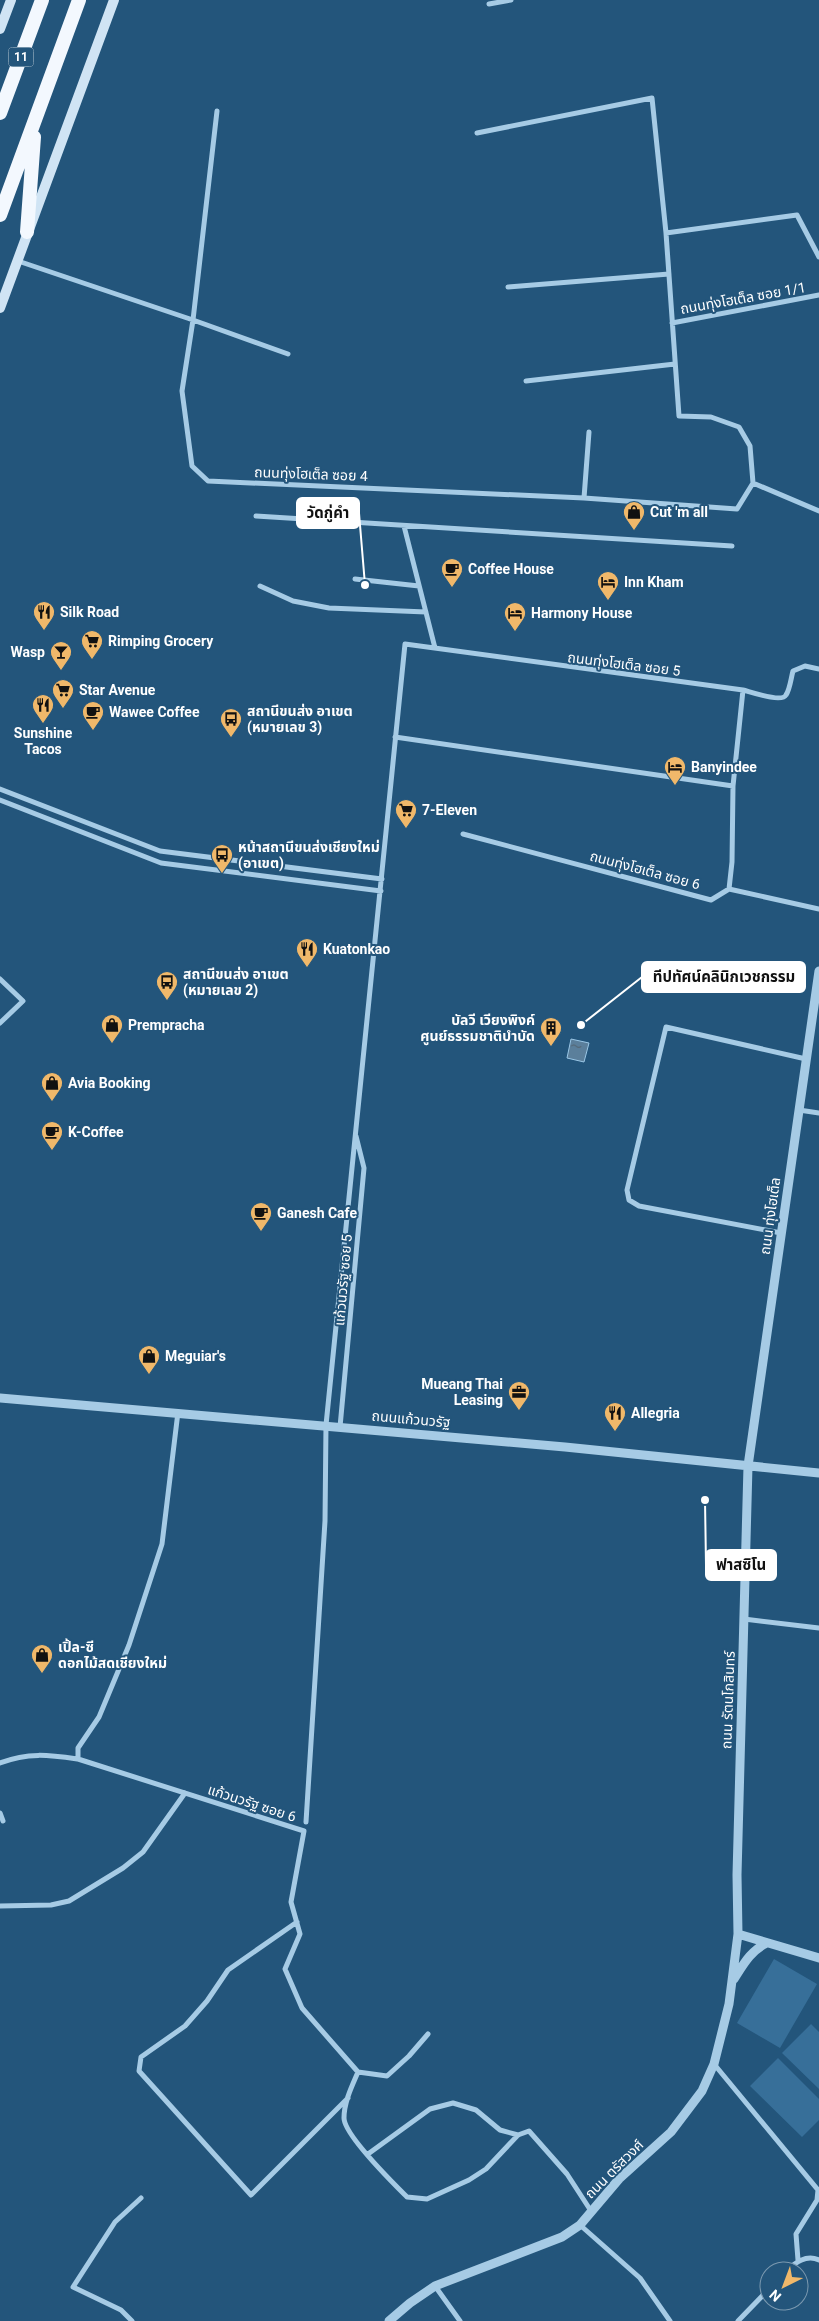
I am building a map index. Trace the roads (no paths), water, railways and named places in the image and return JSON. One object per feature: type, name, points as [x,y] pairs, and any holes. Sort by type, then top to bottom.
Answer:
[{"type":"highway","name":"11","points":[[0,113],[42,0]]},
{"type":"highway","name":"11","points":[[0,216],[79,0]]},
{"type":"highway","points":[[28,232],[35,121]]},
{"type":"main road","points":[[0,29],[11,0]]},
{"type":"main road","points":[[0,308],[114,0]]},
{"type":"street","points":[[489,4],[511,0]]},
{"type":"street","points":[[477,133],[652,98],[666,233],[679,416],[711,417],[740,427],[750,446],[753,483],[819,512]]},
{"type":"street","name":"ถนนทุ่งโฮเต็ล ซอย 4","points":[[217,110],[194,320],[182,391],[192,466],[208,481],[584,498],[737,509],[753,483]]},
{"type":"street","points":[[666,233],[797,215],[819,257]]},
{"type":"street","points":[[18,260],[288,354]]},
{"type":"street","points":[[508,287],[669,274]]},
{"type":"street","name":"ถนนทุ่งโฮเต็ล ซอย 1/1","points":[[672,323],[819,295]]},
{"type":"street","points":[[526,381],[674,364]]},
{"type":"street","points":[[584,498],[589,432]]},
{"type":"street","points":[[256,516],[732,546]]},
{"type":"street","points":[[404,526],[435,648]]},
{"type":"street","points":[[355,579],[419,586]]},
{"type":"street","points":[[260,586],[293,601],[329,608],[426,612]]},
{"type":"street","name":"ถนนทุ่งโฮเต็ล ซอย 5","points":[[395,738],[405,644],[577,670],[743,690],[774,698],[783,698],[786,695],[792,671],[805,666],[819,669]]},
{"type":"street","points":[[743,690],[733,786],[732,862],[729,888],[819,909]]},
{"type":"street","points":[[355,1131],[381,891],[395,738],[733,786]]},
{"type":"street","points":[[0,790],[153,849],[382,879]]},
{"type":"street","points":[[0,800],[161,863],[381,891]]},
{"type":"street","name":"ถนนทุ่งโฮเต็ล ซอย 6","points":[[463,834],[711,900],[729,888]]},
{"type":"street","points":[[194,867],[195,856]]},
{"type":"street","name":"ถนน ทุ่งโฮเต็ล","points":[[748,1466],[819,971]]},
{"type":"street","points":[[0,979],[23,1001],[0,1023]]},
{"type":"street","points":[[781,1232],[639,1206],[629,1200],[627,1190],[666,1027],[806,1059]]},
{"type":"street","points":[[809,1031],[819,1033]]},
{"type":"street","points":[[799,1110],[819,1113]]},
{"type":"street","name":"แก้วนวรัฐ ซอย 5","points":[[306,1822],[325,1521],[326,1426],[355,1131]]},
{"type":"street","name":"แก้วนวรัฐ ซอย 5","points":[[340,1427],[364,1168],[355,1131]]},
{"type":"street","points":[[351,1164],[364,1168]]},
{"type":"street","name":"ถนนแก้วนวรัฐ","points":[[0,1398],[178,1412],[819,1473]]},
{"type":"street","points":[[78,1759],[78,1748],[99,1717],[129,1645],[162,1544],[178,1412]]},
{"type":"street","name":"ถนน รัตนโกสินทร์","points":[[738,1934],[737,1875],[748,1466]]},
{"type":"street","points":[[744,1619],[819,1628]]},
{"type":"street","name":"แก้วนวรัฐ ซอย 6","points":[[0,1763],[14,1757],[42,1754],[78,1759],[304,1831],[291,1902],[300,1934],[285,1969],[302,2008],[358,2072]]},
{"type":"street","points":[[0,1906],[51,1905],[69,1901],[123,1868],[144,1852],[185,1793]]},
{"type":"street","points":[[0,1812],[3,1821]]},
{"type":"street","points":[[296,1922],[228,1970],[207,2001],[185,2026],[141,2058],[139,2071],[251,2196],[348,2098]]},
{"type":"street","points":[[738,1934],[819,1958]]},
{"type":"street","name":"ถนน ตรัสวงศ์","points":[[389,2321],[435,2286],[562,2237],[580,2225],[619,2179],[671,2132],[702,2091],[714,2064],[729,2004],[738,1934]]},
{"type":"street","points":[[731,1984],[745,1961],[755,1950],[767,1943]]},
{"type":"street","points":[[428,2034],[409,2056],[386,2076],[358,2072],[348,2098],[344,2119],[352,2136],[407,2197],[427,2198],[469,2180],[486,2169],[518,2135],[529,2131],[567,2174],[591,2211]]},
{"type":"street","points":[[714,2064],[818,2190],[818,2200],[796,2234],[798,2260],[815,2258],[819,2260]]},
{"type":"street","points":[[368,2154],[430,2109],[453,2103],[476,2110],[500,2130],[518,2135]]},
{"type":"street","points":[[132,2321],[121,2310],[73,2287],[114,2222],[140,2198]]},
{"type":"street","points":[[580,2225],[640,2278],[670,2321]]},
{"type":"street","points":[[435,2286],[460,2321]]},
{"type":"street","points":[[738,2321],[759,2299]]},
{"type":"water","points":[[571,1039],[589,1043],[584,1062],[567,1058]]},
{"type":"place","name":"Cut 'm all","points":[[634,531]]},
{"type":"place","name":"วัดกู่คำ","points":[[365,585]]},
{"type":"place","name":"Coffee House","points":[[452,588]]},
{"type":"place","name":"Inn Kham","points":[[608,601]]},
{"type":"place","name":"Silk Road","points":[[44,631]]},
{"type":"place","name":"Harmony House","points":[[515,632]]},
{"type":"place","name":"Rimping Grocery","points":[[92,660]]},
{"type":"place","name":"Wasp","points":[[61,671]]},
{"type":"place","name":"Star Avenue","points":[[63,709]]},
{"type":"place","name":"Sunshine Tacos","points":[[43,724]]},
{"type":"place","name":"Wawee Coffee","points":[[93,731]]},
{"type":"place","name":"สถานีขนส่ง อาเขต (หมายเลข 3)","points":[[231,738]]},
{"type":"place","name":"Banyindee","points":[[675,786]]},
{"type":"place","name":"7-Eleven","points":[[406,829]]},
{"type":"place","name":"หน้าสถานีขนส่งเชียงใหม่ (อาเขต)","points":[[222,874]]},
{"type":"place","name":"Kuatonkao","points":[[307,968]]},
{"type":"place","name":"สถานีขนส่ง อาเขต (หมายเลข 2)","points":[[167,1001]]},
{"type":"place","name":"ทีปทัศน์คลินิกเวชกรรม","points":[[581,1025]]},
{"type":"place","name":"Prempracha","points":[[112,1044]]},
{"type":"place","name":"บัลวี เวียงพิงค์ ศูนย์ธรรมชาติบำบัด","points":[[551,1047]]},
{"type":"place","name":"Avia Booking","points":[[52,1102]]},
{"type":"place","name":"K-Coffee","points":[[52,1151]]},
{"type":"place","name":"Ganesh Cafe","points":[[261,1232]]},
{"type":"place","name":"Meguiar's","points":[[149,1375]]},
{"type":"place","name":"Mueang Thai Leasing","points":[[519,1411]]},
{"type":"place","name":"Allegria","points":[[615,1432]]},
{"type":"place","name":"ฟาสซิโน","points":[[705,1500]]},
{"type":"place","name":"เปิ้ล-ซี ดอกไม้สดเชียงใหม่","points":[[42,1674]]}]
